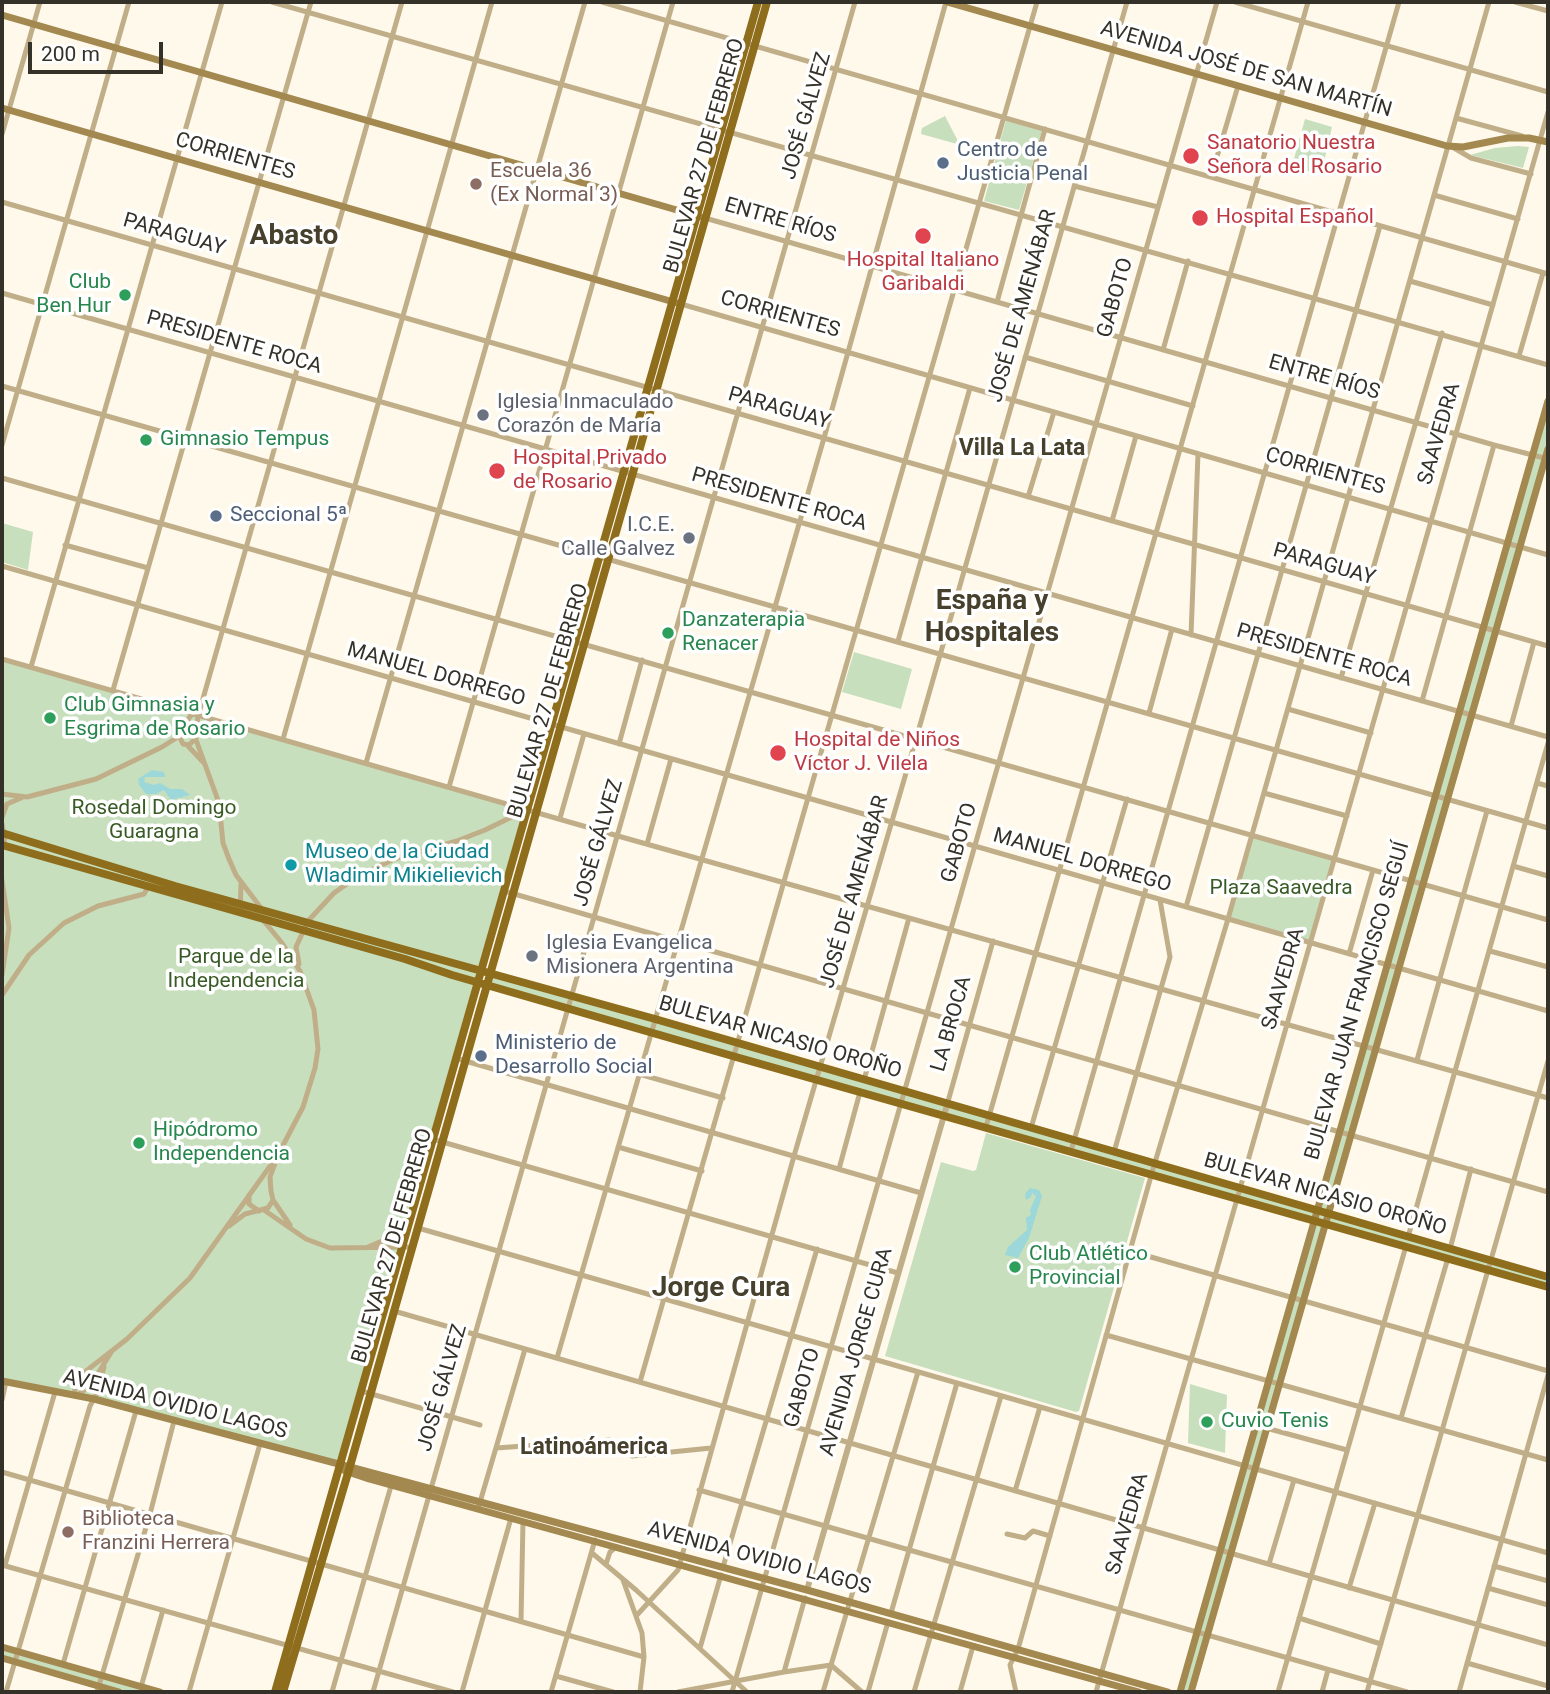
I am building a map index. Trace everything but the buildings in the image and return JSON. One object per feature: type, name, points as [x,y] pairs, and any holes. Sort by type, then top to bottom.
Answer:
[{"type":"main road","name":"BULEVAR 27 DE FEBRERO","points":[[317,1562],[340,1465],[365,1392],[406,1248],[416,1228],[455,1058],[532,810],[750,44],[758,2]]},
{"type":"main road","name":"BULEVAR 27 DE FEBRERO","points":[[750,44],[767,2]]},
{"type":"main road","name":"AVENIDA JOSÉ DE SAN MARTÍN","points":[[947,2],[1451,147],[1508,138],[1544,141]]},
{"type":"main road","name":"ENTRE RÍOS","points":[[2,15],[701,217]]},
{"type":"main road","name":"CORRIENTES","points":[[5,109],[676,303]]},
{"type":"main road","name":"BULEVAR JUAN FRANCISCO SEGUÍ","points":[[1180,1692],[1548,401]]},
{"type":"main road","name":"BULEVAR JUAN FRANCISCO SEGUÍ","points":[[1191,1692],[1548,449]]},
{"type":"main road","name":"BULEVAR NICASIO OROÑO","points":[[3,833],[163,882],[655,1019],[1155,1163],[1238,1193],[1489,1265],[1548,1287]]},
{"type":"main road","name":"BULEVAR NICASIO OROÑO","points":[[2,846],[405,959],[902,1104],[1152,1174],[1238,1193]]},
{"type":"main road","name":"BULEVAR 27 DE FEBRERO","points":[[406,1248],[407,1230],[465,1061],[490,974],[508,892]]},
{"type":"main road","name":"BULEVAR NICASIO OROÑO","points":[[1489,1265],[1548,1277]]},
{"type":"main road","name":"AVENIDA OVIDIO LAGOS","points":[[4,1382],[94,1399],[340,1465],[391,1486],[430,1492]]},
{"type":"main road","name":"BULEVAR 27 DE FEBRERO","points":[[275,1692],[349,1470],[365,1392]]},
{"type":"main road","name":"AVENIDA OVIDIO LAGOS","points":[[349,1470],[1100,1677],[1168,1692]]},
{"type":"main road","name":"AVENIDA OVIDIO LAGOS","points":[[479,1506],[511,1518],[596,1537],[616,1547],[681,1560]]},
{"type":"main road","name":"AVENIDA OVIDIO LAGOS","points":[[932,1630],[973,1646],[1016,1653]]},
{"type":"main road","points":[[2,1647],[160,1692]]},
{"type":"main road","name":"BULEVAR 27 DE FEBRERO","points":[[283,1692],[292,1647]]},
{"type":"main road","points":[[2,1658],[98,1689],[119,1692]]},
{"type":"main road","name":"AVENIDA OVIDIO LAGOS","points":[[1100,1677],[1113,1689],[1139,1692]]},
{"type":"street","points":[[2,134],[5,109],[40,2]]},
{"type":"street","points":[[2,445],[129,2]]},
{"type":"street","points":[[31,667],[222,2]]},
{"type":"street","points":[[272,2],[1482,344],[1548,365]]},
{"type":"street","points":[[113,690],[310,2]]},
{"type":"street","points":[[205,764],[185,745],[183,733],[200,707],[402,2]]},
{"type":"street","points":[[282,739],[492,2]]},
{"type":"street","points":[[366,763],[585,2]]},
{"type":"street","points":[[602,2],[1546,273],[1519,356]]},
{"type":"street","points":[[449,787],[673,2]]},
{"type":"street","name":"JOSÉ GÁLVEZ","points":[[373,1692],[855,2]]},
{"type":"street","points":[[557,1358],[824,438],[947,2]]},
{"type":"street","points":[[640,1382],[736,1057],[1038,2]]},
{"type":"street","name":"JOSÉ DE AMENÁBAR","points":[[637,1615],[676,1574],[681,1560],[746,1323],[1127,2]]},
{"type":"street","name":"GABOTO","points":[[732,1692],[1217,2]]},
{"type":"street","points":[[1235,2],[1548,92]]},
{"type":"street","points":[[986,1127],[1308,2]]},
{"type":"street","points":[[1071,1151],[1399,2]]},
{"type":"street","points":[[1016,1692],[1010,1665],[1036,1586],[1434,195],[1451,147],[1456,118],[1489,2]]},
{"type":"street","points":[[1515,2],[1537,5],[1548,11]]},
{"type":"street","points":[[1211,177],[1237,86]]},
{"type":"street","name":"SAAVEDRA","points":[[1096,1692],[1493,305],[1531,174],[1544,141],[1548,112]]},
{"type":"street","name":"AVENIDA JOSÉ DE SAN MARTÍN","points":[[1456,118],[1529,138]]},
{"type":"street","points":[[996,302],[1045,129]]},
{"type":"street","name":"AVENIDA JOSÉ DE SAN MARTÍN","points":[[1451,147],[1471,158],[1531,174]]},
{"type":"street","points":[[1074,186],[1158,207]]},
{"type":"street","points":[[1434,195],[1518,219]]},
{"type":"street","name":"PARAGUAY","points":[[2,202],[1548,646]]},
{"type":"street","name":"ENTRE RÍOS","points":[[701,217],[1416,423],[1547,458]]},
{"type":"street","points":[[1186,907],[1380,226]]},
{"type":"street","points":[[1163,350],[1188,261]]},
{"type":"street","points":[[1410,281],[1493,305]]},
{"type":"street","name":"PRESIDENTE ROCA","points":[[2,293],[1548,737]]},
{"type":"street","name":"CORRIENTES","points":[[676,303],[1548,555]]},
{"type":"street","points":[[1341,678],[1442,333]]},
{"type":"street","points":[[1025,356],[1193,406]]},
{"type":"street","points":[[2,386],[1548,828]]},
{"type":"street","points":[[898,641],[970,388]]},
{"type":"street","points":[[1028,497],[1054,412]]},
{"type":"street","points":[[1112,521],[1136,436]]},
{"type":"street","points":[[1422,701],[1494,445]]},
{"type":"street","points":[[1191,635],[1198,454]]},
{"type":"street","points":[[2,478],[1548,920]]},
{"type":"street","points":[[65,545],[148,568]]},
{"type":"street","name":"MANUEL DORREGO","points":[[2,566],[1548,1012]]},
{"type":"street","points":[[1149,713],[1172,629]]},
{"type":"street","points":[[1511,726],[1534,642]]},
{"type":"street","points":[[2,659],[1548,1098]]},
{"type":"street","points":[[619,744],[642,660]]},
{"type":"street","points":[[1288,709],[1371,733]]},
{"type":"street","points":[[162,747],[193,743],[195,715]]},
{"type":"street","points":[[2,817],[7,804],[17,799],[96,779],[191,731],[219,803],[223,842],[240,880],[261,908]]},
{"type":"street","points":[[560,818],[584,734]]},
{"type":"street","points":[[1278,1692],[1548,743]]},
{"type":"street","points":[[647,844],[671,759]]},
{"type":"street","points":[[1537,783],[1548,786]]},
{"type":"street","points":[[1264,793],[1347,817]]},
{"type":"street","points":[[2,794],[27,797]]},
{"type":"street","points":[[1031,1128],[1127,800]]},
{"type":"street","points":[[291,1227],[273,1200],[272,1169],[303,1107],[318,1049],[314,1010],[300,971],[296,947],[308,921],[334,893],[375,866],[457,841],[532,810]]},
{"type":"street","points":[[1417,1060],[1487,811]]},
{"type":"street","points":[[2,824],[2,846]]},
{"type":"street","points":[[1513,866],[1548,876]]},
{"type":"street","points":[[1349,954],[1373,870]]},
{"type":"street","points":[[2,880],[9,928],[2,975]]},
{"type":"street","points":[[240,880],[240,914]]},
{"type":"street","points":[[2,995],[29,956],[64,923],[98,906],[144,894],[148,887]]},
{"type":"street","points":[[508,892],[1548,1192]]},
{"type":"street","points":[[1114,1152],[1170,957],[1160,900]]},
{"type":"street","points":[[864,1081],[909,918]]},
{"type":"street","points":[[263,920],[300,971]]},
{"type":"street","name":"LA BROCA","points":[[944,1115],[993,941]]},
{"type":"street","points":[[1490,951],[1548,967]]},
{"type":"street","points":[[455,1058],[921,1193]]},
{"type":"street","points":[[1367,1692],[1548,1061]]},
{"type":"street","points":[[639,1074],[723,1098]]},
{"type":"street","points":[[839,1169],[860,1092]]},
{"type":"street","name":"AVENIDA JORGE CURA","points":[[806,1594],[944,1115]]},
{"type":"street","points":[[437,1140],[898,1273]]},
{"type":"street","points":[[618,1147],[702,1171]]},
{"type":"street","points":[[112,1351],[90,1386],[76,1396],[76,1380],[112,1351],[184,1284],[278,1155]]},
{"type":"street","points":[[1402,1418],[1471,1169]]},
{"type":"street","points":[[253,1188],[260,1186],[271,1191]]},
{"type":"street","points":[[249,1195],[249,1204],[291,1227],[306,1239],[330,1248],[406,1248]]},
{"type":"street","points":[[227,1228],[245,1214],[262,1210],[273,1200]]},
{"type":"street","points":[[368,1247],[416,1228],[1548,1553]]},
{"type":"street","points":[[699,1648],[817,1249]]},
{"type":"street","points":[[1130,1251],[1548,1373],[1458,1692]]},
{"type":"street","points":[[389,1309],[1548,1645]]},
{"type":"street","points":[[1106,1335],[1548,1460]]},
{"type":"street","points":[[479,1506],[525,1349]]},
{"type":"street","points":[[6,1692],[107,1358]]},
{"type":"street","points":[[823,1692],[918,1372]]},
{"type":"street","points":[[2,1399],[4,1382]]},
{"type":"street","points":[[868,1692],[957,1383]]},
{"type":"street","points":[[55,1392],[3,1565],[453,1692]]},
{"type":"street","points":[[365,1392],[480,1425]]},
{"type":"street","points":[[914,1692],[1001,1396]]},
{"type":"street","points":[[1015,1491],[1040,1407]]},
{"type":"street","points":[[63,1664],[136,1411]]},
{"type":"street","points":[[98,1689],[150,1514],[174,1421]]},
{"type":"street","points":[[1266,1428],[1347,1450]]},
{"type":"street","points":[[496,1448],[610,1440],[632,1456],[711,1448]]},
{"type":"street","points":[[189,1692],[260,1444]]},
{"type":"street","points":[[2,1472],[644,1657]]},
{"type":"street","points":[[1269,1564],[1294,1480]]},
{"type":"street","points":[[332,1692],[391,1486]]},
{"type":"street","points":[[699,1490],[1407,1692]]},
{"type":"street","points":[[1349,1588],[1375,1503]]},
{"type":"street","points":[[462,1692],[511,1518]]},
{"type":"street","points":[[521,1621],[523,1521]]},
{"type":"street","points":[[1007,1534],[1026,1538],[1033,1531],[1049,1536]]},
{"type":"street","points":[[551,1692],[596,1537]]},
{"type":"street","points":[[606,1564],[610,1552],[616,1547]]},
{"type":"street","points":[[592,1553],[650,1602],[747,1692]]},
{"type":"street","points":[[1494,1566],[1548,1581]]},
{"type":"street","points":[[621,1577],[637,1615],[644,1657],[640,1692]]},
{"type":"street","points":[[1488,1588],[1548,1605]]},
{"type":"street","points":[[784,1671],[806,1594]]},
{"type":"street","points":[[141,1687],[163,1610]]},
{"type":"street","points":[[1299,1618],[1381,1644]]},
{"type":"street","points":[[960,1692],[973,1646]]},
{"type":"street","points":[[1467,1663],[1548,1686]]},
{"type":"street","points":[[678,1692],[784,1671],[831,1665],[862,1692]]},
{"type":"street","points":[[1322,1692],[1328,1670]]},
{"type":"street","points":[[556,1676],[613,1692]]},
{"type":"green space","points":[[945,116],[959,143],[957,144],[921,134],[922,128]]},
{"type":"green space","points":[[1305,119],[1332,127],[1321,175],[1292,166]]},
{"type":"green space","points":[[1006,120],[1042,131],[1019,210],[984,201]]},
{"type":"green space","points":[[1529,147],[1523,168],[1470,155],[1495,148]]},
{"type":"green space","points":[[1548,401],[1548,449],[1328,1214],[1548,1277],[1548,1287],[1325,1223],[1191,1692],[1180,1692],[1315,1220],[487,984],[490,974],[1317,1211]]},
{"type":"green space","points":[[2,523],[33,532],[28,570],[2,562]]},
{"type":"green space","points":[[854,652],[912,669],[901,709],[842,692]]},
{"type":"green space","name":"Parque de la Independencia","points":[[2,659],[528,809],[340,1465],[94,1399],[2,1381]]},
{"type":"green space","name":"Plaza Saavedra","points":[[1251,835],[1335,859],[1310,943],[1228,919]]},
{"type":"green space","name":"Club Atlético Provincial","points":[[986,1133],[1145,1178],[1079,1411],[1076,1412],[885,1356],[941,1162],[976,1170]]},
{"type":"green space","name":"Cuvio Tenis","points":[[1190,1384],[1227,1395],[1225,1453],[1188,1443]]},
{"type":"green space","points":[[2,1647],[160,1692],[119,1692],[2,1658]]},
{"type":"water","points":[[152,770],[164,772],[165,777],[145,777],[144,782],[154,785],[160,783],[170,789],[182,789],[190,795],[171,800],[164,790],[156,794],[146,794],[138,779]]},
{"type":"water","points":[[1030,1188],[1039,1190],[1042,1196],[1029,1238],[1018,1258],[1005,1255],[1008,1247],[1027,1230],[1026,1218],[1031,1215],[1030,1210],[1036,1196],[1032,1193],[1026,1200],[1025,1194]]},
{"type":"place","name":"Sanatorio Nuestra Señora del Rosario","points":[[1191,156]]},
{"type":"place","name":"Centro de Justicia Penal","points":[[943,163]]},
{"type":"place","name":"Escuela 36 (Ex Normal 3)","points":[[476,184]]},
{"type":"place","name":"Hospital Español","points":[[1200,218]]},
{"type":"place","name":"Hospital Italiano Garibaldi","points":[[923,236]]},
{"type":"place","name":"Club Ben Hur","points":[[125,295]]},
{"type":"place","name":"Iglesia Inmaculado Corazón de María","points":[[483,415]]},
{"type":"place","name":"Gimnasio Tempus","points":[[146,440]]},
{"type":"place","name":"Hospital Privado de Rosario","points":[[497,471]]},
{"type":"place","name":"Seccional 5ª","points":[[216,516]]},
{"type":"place","name":"I.C.E. Calle Galvez","points":[[689,538]]},
{"type":"place","name":"Danzaterapia Renacer","points":[[668,633]]},
{"type":"place","name":"Club Gimnasia y Esgrima de Rosario","points":[[50,718]]},
{"type":"place","name":"Hospital de Niños Víctor J. Vilela","points":[[778,753]]},
{"type":"place","name":"Museo de la Ciudad Wladimir Mikielievich","points":[[291,865]]},
{"type":"place","name":"Iglesia Evangelica Misionera Argentina","points":[[532,956]]},
{"type":"place","name":"Ministerio de Desarrollo Social","points":[[481,1056]]},
{"type":"place","name":"Hipódromo Independencia","points":[[139,1143]]},
{"type":"place","name":"Club Atlético Provincial","points":[[1015,1267]]},
{"type":"place","name":"Cuvio Tenis","points":[[1207,1422]]},
{"type":"place","name":"Biblioteca Franzini Herrera","points":[[68,1532]]},
{"type":"district","name":"Abasto","points":[[294,237]]},
{"type":"district","name":"Villa La Lata","points":[[1022,449]]},
{"type":"district","name":"España y Hospitales","points":[[992,618]]},
{"type":"district","name":"Jorge Cura","points":[[721,1289]]},
{"type":"district","name":"Latinoámerica","points":[[594,1448]]},
{"type":"park label","name":"Rosedal Domingo Guaragna","points":[[154,821]]}]
